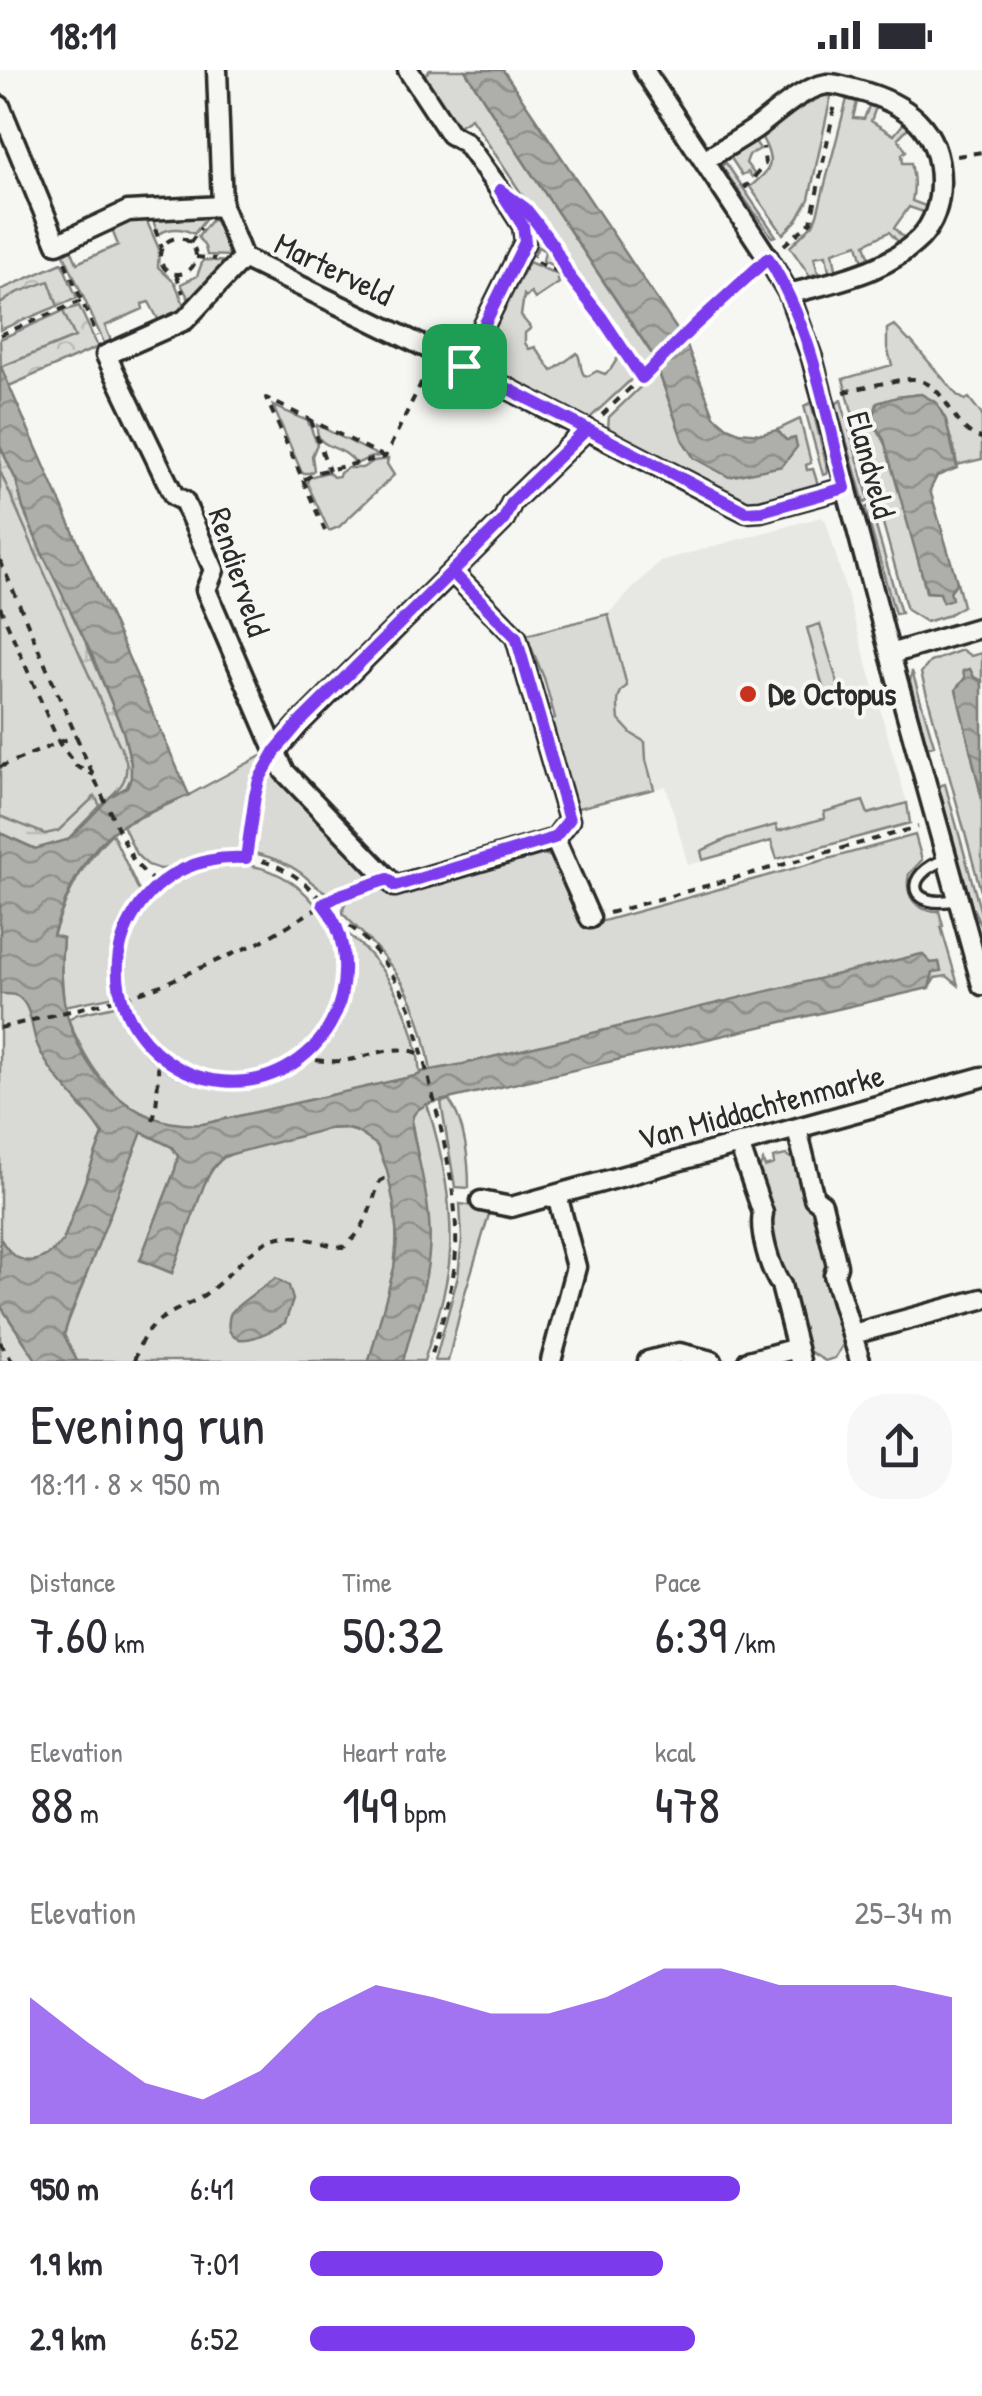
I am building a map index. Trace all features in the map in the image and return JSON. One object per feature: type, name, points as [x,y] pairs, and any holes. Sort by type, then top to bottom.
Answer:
[{"type":"street","name":"Marterveld","points":[[217,70],[222,206],[243,258],[464,366],[746,512],[845,488]]},
{"type":"street","points":[[408,70],[450,134],[465,142],[523,226],[525,242],[464,366]]},
{"type":"street","name":"Elandveld","points":[[644,70],[713,155],[789,294],[812,358],[982,985]]},
{"type":"street","points":[[713,155],[805,92],[829,83],[879,96],[911,113],[928,132],[940,159],[940,199],[936,215],[923,235],[878,267],[789,294]]},
{"type":"street","points":[[0,106],[57,244],[128,211],[222,206]]},
{"type":"street","points":[[106,355],[186,320],[243,258]]},
{"type":"street","name":"Rendierveld","points":[[106,355],[174,496],[184,501],[214,570],[206,590],[284,771],[388,879]]},
{"type":"street","points":[[276,750],[503,521],[512,502],[587,429]]},
{"type":"street","points":[[388,879],[395,886],[554,838],[569,820],[516,637],[452,572]]},
{"type":"street","points":[[890,654],[982,627]]},
{"type":"street","points":[[554,838],[590,918]]},
{"type":"street","name":"Van Middachtenmarke","points":[[481,1201],[511,1206],[557,1195],[982,1078]]},
{"type":"street","points":[[796,1129],[814,1198],[822,1204],[838,1266],[834,1276],[858,1360]]},
{"type":"street","points":[[739,1144],[763,1213],[761,1225],[799,1354],[748,1361]]},
{"type":"street","points":[[551,1361],[576,1267],[557,1195]]},
{"type":"street","points":[[852,1334],[982,1299]]},
{"type":"street","points":[[648,1361],[679,1352],[712,1361]]},
{"type":"lane","points":[[947,858],[921,872],[917,890],[927,902],[958,899]]},
{"type":"path","points":[[587,429],[694,326],[811,222],[839,86]]},
{"type":"path","points":[[713,155],[746,187],[765,164],[763,147],[754,130]]},
{"type":"path","points":[[940,159],[982,152]]},
{"type":"path","points":[[545,234],[569,276],[642,378]]},
{"type":"path","points":[[174,239],[186,240],[194,248],[193,265],[184,273],[172,273],[161,261],[162,248],[174,239]]},
{"type":"path","points":[[57,244],[106,355]]},
{"type":"path","points":[[519,254],[569,276]]},
{"type":"path","points":[[0,335],[81,301]]},
{"type":"path","points":[[385,457],[436,352]]},
{"type":"path","points":[[822,397],[914,379],[938,390],[956,419],[974,436],[982,438]]},
{"type":"path","points":[[325,530],[266,398],[385,457]]},
{"type":"path","points":[[311,420],[329,471]]},
{"type":"path","points":[[303,480],[318,472],[385,457]]},
{"type":"path","points":[[0,560],[134,862],[157,885]]},
{"type":"path","points":[[0,607],[59,743],[76,766],[94,776]]},
{"type":"path","points":[[0,767],[77,735]]},
{"type":"path","points":[[246,858],[259,780],[276,750]]},
{"type":"path","points":[[590,918],[937,822]]},
{"type":"path","points":[[246,858],[293,875],[323,904],[334,918],[344,961],[344,982],[332,1022],[300,1059],[271,1076],[231,1083],[190,1075],[159,1056],[141,1037],[122,998],[119,958],[131,918],[157,885],[192,864],[246,858]]},
{"type":"path","points":[[0,1028],[122,998],[260,942],[340,895],[388,879]]},
{"type":"path","points":[[334,918],[348,924],[398,984],[412,1012],[436,1113],[453,1196],[456,1247],[452,1285],[430,1361]]},
{"type":"path","points":[[300,1059],[343,1060],[409,1048],[421,1054]]},
{"type":"path","points":[[153,1120],[159,1056]]},
{"type":"path","points":[[134,1361],[140,1340],[156,1323],[206,1294],[259,1247],[276,1238],[296,1236],[344,1247],[357,1237],[380,1181],[386,1178]]},
{"type":"path","points":[[0,1342],[12,1361]]},
{"type":"shaded area","name":"De Octopus","points":[[821,517],[826,521],[907,803],[688,865],[666,786],[654,789],[645,742],[619,720],[618,699],[627,685],[608,614],[660,561]]},
{"type":"green space","points":[[430,70],[465,70],[653,356],[642,369],[471,118],[457,127],[423,76]]},
{"type":"green space","points":[[823,96],[831,96],[809,199],[783,234],[750,187],[769,165],[769,153],[761,136]]},
{"type":"green space","points":[[847,99],[857,102],[853,118],[864,119],[869,106],[876,107],[871,121],[894,135],[904,123],[909,127],[898,138],[906,151],[902,154],[903,163],[911,163],[912,201],[928,207],[926,213],[909,207],[894,228],[906,240],[901,245],[889,232],[865,244],[870,260],[863,262],[858,244],[833,252],[836,269],[829,271],[826,255],[814,257],[818,273],[810,276],[790,247],[817,215]]},
{"type":"green space","points":[[753,138],[760,149],[749,155],[746,163],[755,175],[752,177],[748,172],[742,175],[729,155]]},
{"type":"green space","points":[[726,163],[776,236],[772,237],[721,166]]},
{"type":"green space","points":[[208,216],[194,234],[176,229],[158,234],[152,218]]},
{"type":"green space","points":[[145,217],[159,249],[158,267],[175,283],[185,307],[159,321],[149,302],[142,304],[143,309],[105,326],[112,343],[105,345],[63,252],[71,249],[77,263],[118,245],[112,230]]},
{"type":"green space","points":[[212,219],[230,256],[207,255],[198,237]]},
{"type":"green space","points":[[533,229],[555,255],[560,269],[543,261],[545,251],[538,247],[534,256],[528,253]]},
{"type":"green space","points":[[203,260],[230,262],[191,303],[181,284],[197,276]]},
{"type":"green space","points":[[529,262],[563,277],[535,299],[531,293],[524,295],[521,316],[531,328],[525,333],[529,349],[535,347],[552,371],[577,353],[582,372],[588,376],[597,371],[605,374],[620,354],[635,376],[590,418],[484,363],[483,351]]},
{"type":"green space","points":[[62,263],[77,298],[58,306],[49,281],[16,293],[0,304],[0,290]]},
{"type":"green space","points":[[49,280],[58,306],[0,330],[0,304]]},
{"type":"green space","points":[[79,306],[98,347],[9,386],[1,367],[75,337],[63,311]]},
{"type":"green space","points":[[63,311],[75,337],[1,367],[0,339]]},
{"type":"green space","points":[[894,325],[957,395],[969,398],[982,415],[982,459],[957,465],[937,403],[921,394],[897,397],[875,425],[899,484],[926,592],[941,593],[943,601],[957,582],[963,606],[926,622],[907,610],[843,379],[892,365],[887,329]]},
{"type":"green space","points":[[658,370],[683,441],[782,466],[797,446],[777,430],[800,419],[811,463],[806,465],[807,470],[813,469],[819,488],[767,503],[745,501],[610,433],[609,417]]},
{"type":"green space","points":[[841,400],[869,500],[864,503],[836,404]]},
{"type":"green space","points":[[811,403],[828,471],[823,475],[804,406]]},
{"type":"green space","points":[[273,406],[308,421],[317,444],[312,456],[314,470],[310,473],[302,473]]},
{"type":"green space","points":[[0,408],[163,781],[35,874],[80,1107],[103,1134],[63,1241],[46,1256],[30,1261],[14,1255],[0,1238]]},
{"type":"green space","points":[[317,425],[379,456],[356,464],[344,452],[320,439]]},
{"type":"green space","points":[[0,446],[42,553],[75,616],[123,731],[131,778],[127,787],[110,797],[124,781],[126,760],[0,471]]},
{"type":"green space","points":[[388,459],[394,475],[339,527],[329,531],[307,483],[309,477],[328,472],[339,476],[347,468],[362,468]]},
{"type":"green space","points":[[870,506],[901,613],[895,614],[865,508]]},
{"type":"green space","points":[[608,614],[627,686],[619,696],[619,720],[645,742],[654,789],[574,809],[550,720],[555,718],[544,678],[526,635]]},
{"type":"green space","points":[[820,624],[842,698],[827,702],[807,628]]},
{"type":"green space","points":[[962,650],[971,656],[982,653],[982,681],[974,678],[970,669],[963,671],[965,678],[956,689],[982,799],[982,895],[921,673],[930,662]]},
{"type":"green space","points":[[912,671],[934,745],[927,747],[910,681]]},
{"type":"green space","points":[[261,756],[264,763],[254,779],[242,850],[160,869],[136,854],[123,825]]},
{"type":"green space","points":[[271,772],[376,880],[328,893],[290,866],[254,853],[260,789]]},
{"type":"green space","points":[[945,784],[982,927],[972,907],[938,786]]},
{"type":"green space","points":[[95,796],[100,806],[67,840],[36,849],[0,833],[0,816],[45,834],[58,831]]},
{"type":"green space","points":[[863,801],[868,814],[907,803],[910,823],[777,859],[771,841],[703,860],[701,851],[729,838],[776,825],[778,831],[825,818],[824,812]]},
{"type":"green space","points":[[112,833],[140,893],[119,934],[113,993],[111,997],[64,1006],[63,938],[53,936],[76,880]]},
{"type":"green space","points":[[915,835],[922,860],[909,874],[910,896],[918,906],[939,911],[958,985],[947,976],[935,978],[929,988],[933,972],[941,970],[939,963],[931,963],[922,955],[431,1072],[420,1022],[403,984],[343,914],[348,899],[360,892],[391,893],[539,852],[552,857],[579,920],[589,925]]},
{"type":"green space","points":[[232,864],[272,872],[307,895],[330,930],[338,970],[330,1010],[307,1045],[272,1068],[232,1076],[192,1068],[157,1045],[134,1010],[126,970],[134,930],[157,895],[192,872]]},
{"type":"green space","points":[[344,931],[374,960],[397,995],[413,1034],[420,1075],[203,1124],[177,1124],[135,1110],[118,1097],[89,1062],[68,1019],[115,1006],[137,1043],[167,1071],[192,1083],[219,1089],[271,1082],[316,1054],[333,1033],[349,989]]},
{"type":"green space","points":[[449,1100],[462,1130],[469,1188],[455,1187],[441,1102]]},
{"type":"green space","points":[[427,1104],[446,1183],[449,1264],[424,1361],[403,1361],[426,1274],[420,1170],[411,1118]]},
{"type":"green space","points":[[343,1128],[361,1134],[377,1146],[388,1171],[394,1206],[394,1269],[369,1361],[77,1361],[64,1335],[141,1132],[172,1147],[178,1156],[140,1260],[172,1273],[199,1195],[222,1159],[272,1142]]},
{"type":"green space","points":[[786,1155],[794,1160],[807,1205],[812,1210],[829,1264],[825,1270],[845,1341],[835,1358],[825,1361],[809,1351],[789,1280],[783,1275],[758,1170],[763,1161],[765,1167],[774,1164],[773,1158]]},
{"type":"green space","points":[[460,1204],[491,1208],[448,1361],[435,1361],[458,1276]]},
{"type":"green space","points":[[0,1305],[37,1361],[0,1361]]},
{"type":"water","points":[[465,70],[503,70],[686,343],[714,416],[739,432],[762,434],[777,430],[786,440],[795,438],[797,447],[782,466],[729,477],[694,458],[683,441],[653,355]]},
{"type":"water","points":[[0,365],[189,795],[129,821],[100,843],[75,880],[53,935],[63,938],[61,970],[70,1026],[94,1071],[130,1106],[152,1117],[203,1124],[922,954],[931,963],[939,962],[941,971],[933,972],[929,988],[420,1108],[413,1116],[412,1127],[427,1206],[429,1253],[403,1361],[369,1361],[394,1268],[397,1239],[387,1170],[377,1145],[356,1131],[327,1129],[224,1156],[204,1185],[172,1273],[140,1260],[178,1156],[172,1147],[142,1132],[64,1335],[77,1361],[37,1361],[0,1305],[0,1238],[14,1255],[30,1261],[46,1256],[63,1241],[103,1134],[43,1057],[25,1004],[15,995],[0,994],[0,833],[35,849],[67,840],[110,797],[127,787],[131,763],[123,731],[92,655],[42,553],[0,446]]},
{"type":"water","points":[[921,394],[937,403],[946,420],[957,468],[937,476],[930,490],[957,582],[950,591],[952,599],[943,602],[940,593],[927,592],[884,440],[875,425],[866,427],[865,419],[874,416],[877,403]]},
{"type":"water","points":[[970,669],[982,681],[982,799],[956,689],[965,678],[963,671]]},
{"type":"water","points":[[276,1278],[289,1286],[293,1300],[285,1323],[255,1337],[233,1336],[229,1328],[231,1313]]},
{"type":"place","name":"De Octopus","points":[[748,694]]},
{"type":"route","points":[[464,366],[525,242],[523,226],[500,190],[525,208],[536,222],[569,276],[642,378],[768,258],[789,294],[812,358],[845,488],[746,512],[587,429],[538,478],[512,502],[503,521],[452,572],[516,637],[569,820],[554,838],[395,886],[388,879],[323,904],[334,918],[341,941],[344,982],[332,1022],[321,1039],[307,1054],[271,1076],[231,1083],[190,1075],[155,1053],[130,1020],[122,998],[119,958],[131,918],[157,885],[174,873],[213,859],[246,858],[259,780],[276,750],[298,724],[503,521],[512,502],[587,429],[464,366]]}]
